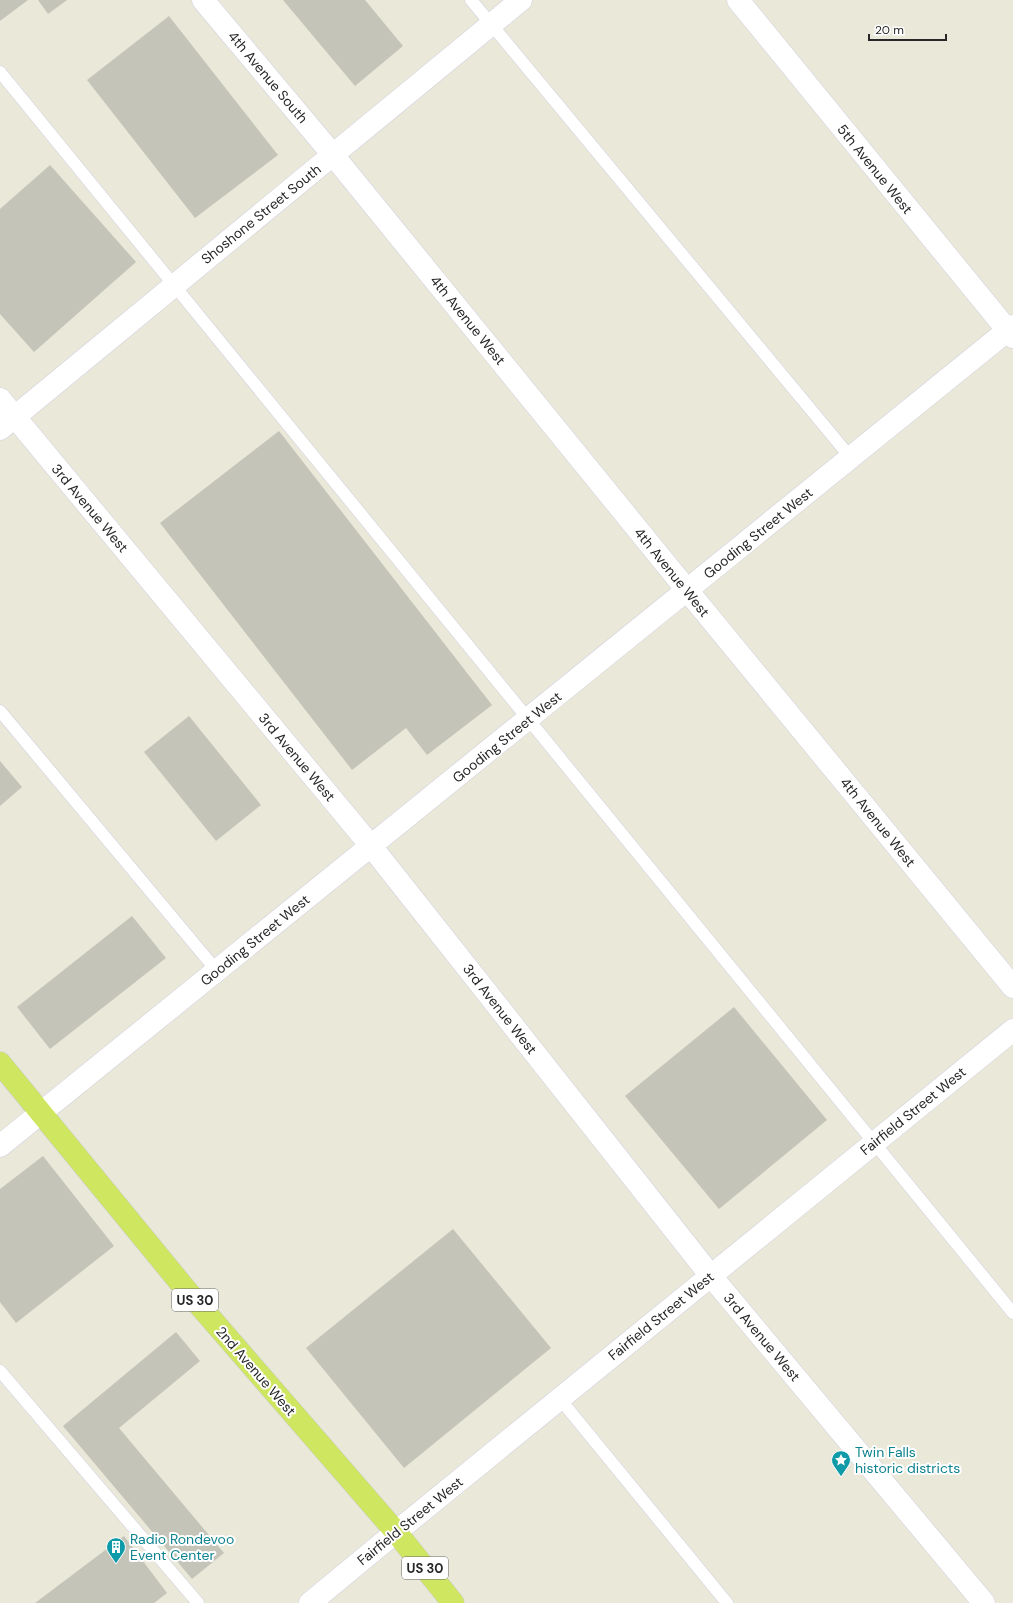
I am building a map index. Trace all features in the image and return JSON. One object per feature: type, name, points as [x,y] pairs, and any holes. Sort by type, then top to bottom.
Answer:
[{"type":"main road","name":"2nd Avenue West","points":[[0,1063],[40,1114],[187,1291],[396,1532],[453,1603]]},
{"type":"street","name":"4th Avenue South","points":[[203,0],[334,155]]},
{"type":"street","name":"Shoshone Street South","points":[[7,423],[521,0]]},
{"type":"street","name":"5th Avenue West","points":[[738,0],[1011,331]]},
{"type":"street","name":"4th Avenue West","points":[[334,155],[687,590],[1013,987]]},
{"type":"street","name":"Gooding Street West","points":[[0,1146],[687,590],[1011,331]]},
{"type":"street","name":"3rd Avenue West","points":[[0,399],[7,423],[371,846],[711,1276],[984,1603]]},
{"type":"street","name":"Fairfield Street West","points":[[310,1603],[1013,1030]]},
{"type":"lane","points":[[471,0],[851,458]]},
{"type":"lane","points":[[0,72],[1013,1313]]},
{"type":"lane","points":[[0,711],[217,971]]},
{"type":"lane","points":[[0,1371],[198,1603]]},
{"type":"lane","points":[[560,1399],[727,1603]]},
{"type":"building","points":[[0,0],[28,0],[0,21]]},
{"type":"building","points":[[38,0],[67,0],[48,14]]},
{"type":"building","points":[[283,0],[365,0],[403,46],[355,86]]},
{"type":"building","points":[[169,16],[278,155],[195,218],[87,80]]},
{"type":"building","points":[[50,165],[136,262],[34,352],[0,314],[0,209]]},
{"type":"building","points":[[279,431],[492,705],[427,755],[406,728],[352,770],[160,523]]},
{"type":"building","points":[[189,716],[261,805],[216,841],[144,752]]},
{"type":"building","points":[[0,761],[22,787],[0,806]]},
{"type":"building","points":[[132,916],[166,958],[50,1049],[17,1007]]},
{"type":"building","points":[[734,1007],[827,1120],[719,1209],[625,1096]]},
{"type":"building","points":[[43,1156],[114,1246],[16,1323],[0,1302],[0,1189]]},
{"type":"building","points":[[453,1229],[551,1348],[404,1468],[306,1348]]},
{"type":"building","points":[[176,1332],[200,1361],[119,1428],[224,1553],[192,1579],[63,1426]]},
{"type":"building","name":"Radio Rondevoo Event Center","points":[[124,1536],[167,1593],[154,1603],[35,1603]]},
{"type":"place","name":"Twin Falls historic districts","points":[[841,1477]]},
{"type":"place","name":"Radio Rondevoo Event Center","points":[[116,1564]]}]
